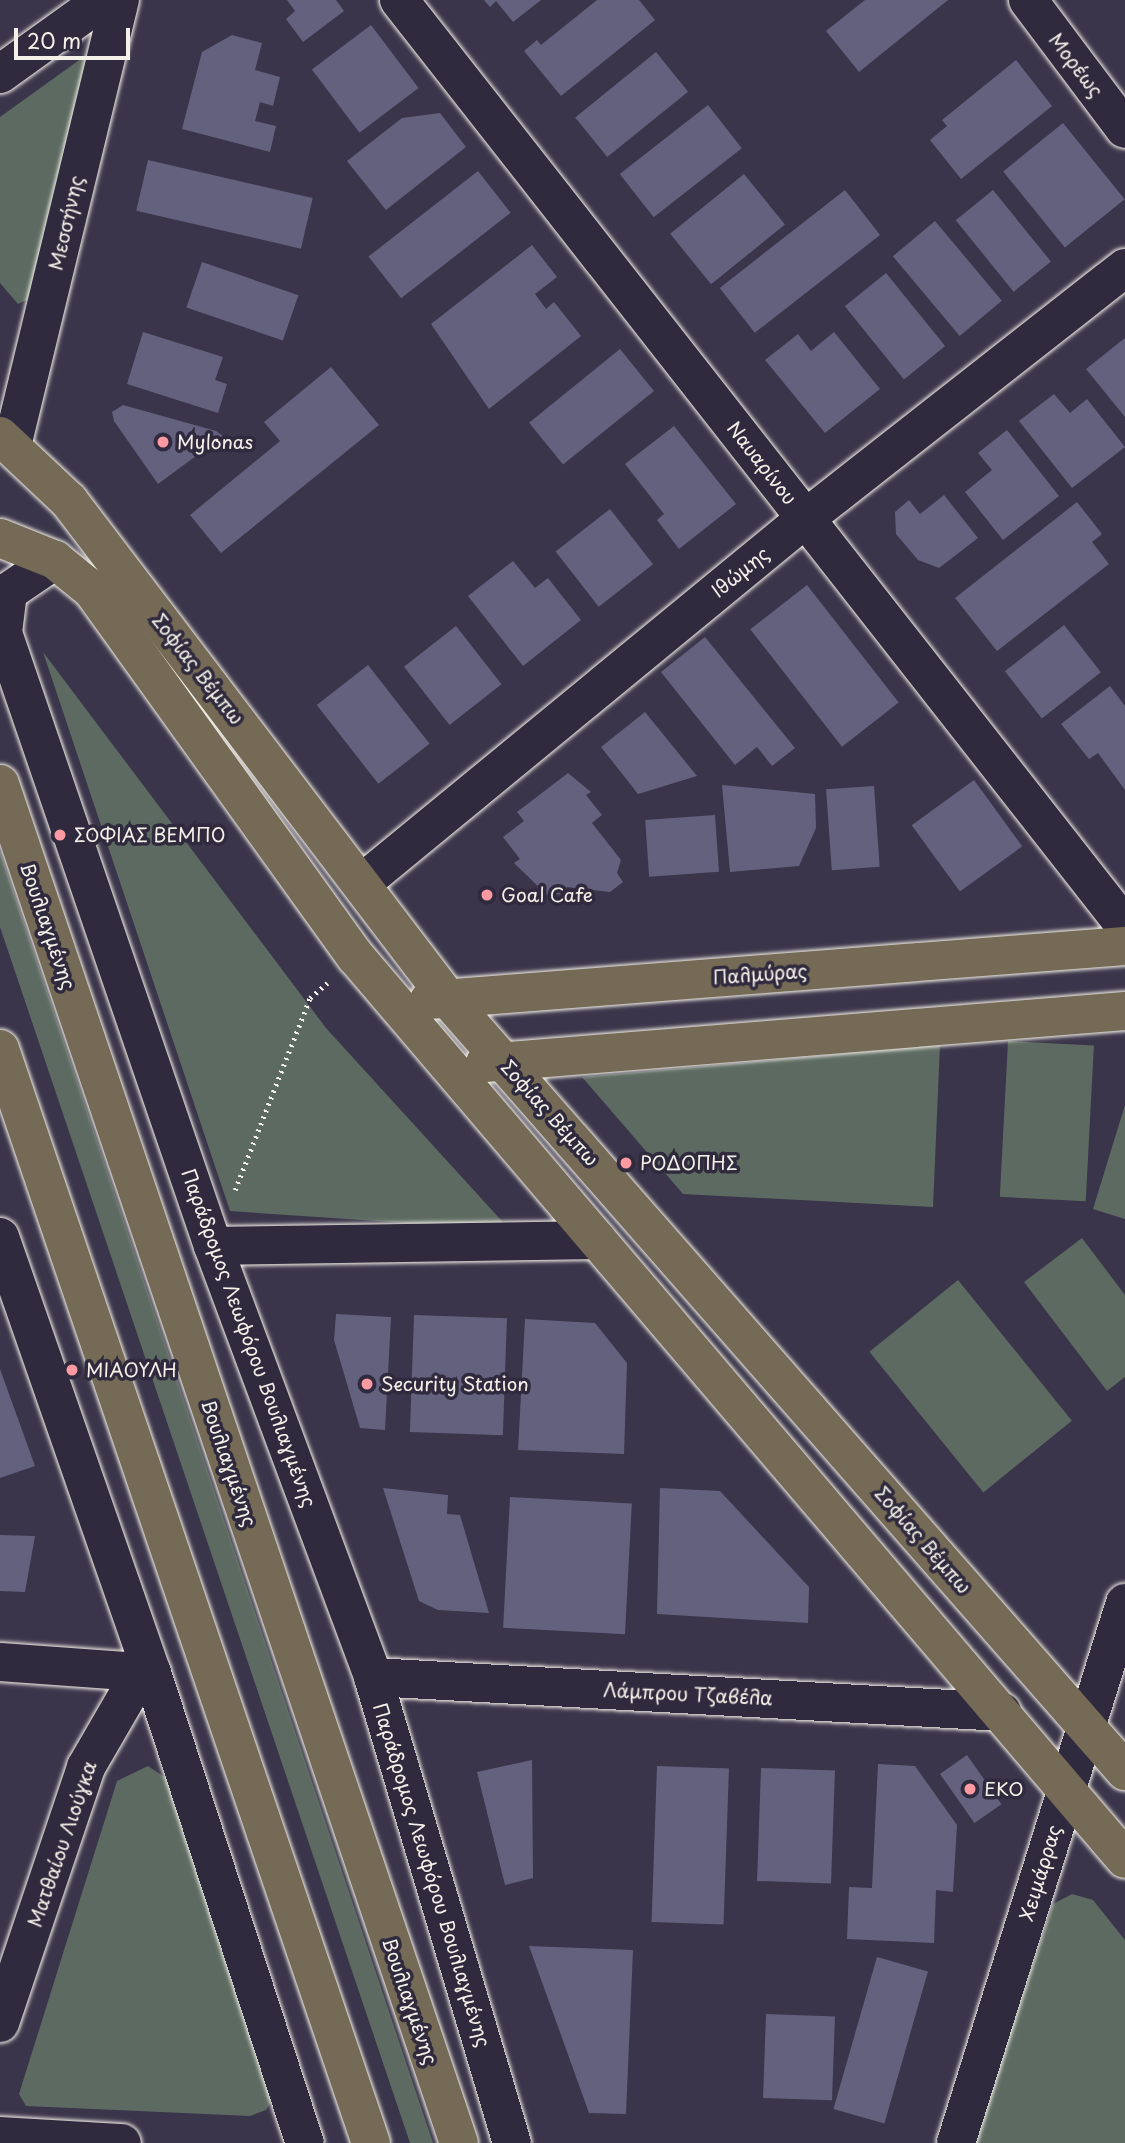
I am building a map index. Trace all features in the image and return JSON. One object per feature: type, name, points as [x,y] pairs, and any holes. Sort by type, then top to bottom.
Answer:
[{"type":"main road","name":"Σοφίας Βέμπω","points":[[4,435],[69,501],[448,999],[1125,1771]]},
{"type":"main road","name":"Σοφίας Βέμπω","points":[[0,538],[55,560],[92,590],[356,957],[1067,1787],[1125,1859]]},
{"type":"main road","name":"Βουλιαγμένης","points":[[0,784],[458,2143]]},
{"type":"main road","name":"Παλμύρας","points":[[395,1003],[1125,946]]},
{"type":"main road","points":[[449,1068],[503,1060],[1125,1011]]},
{"type":"main road","points":[[0,1049],[371,2143]]},
{"type":"street","points":[[0,74],[103,0]]},
{"type":"street","name":"Μεσσήνης","points":[[4,435],[120,0]]},
{"type":"street","name":"Ναυαρίνου","points":[[399,0],[1125,926]]},
{"type":"street","name":"Μορέως","points":[[1028,0],[1125,129]]},
{"type":"street","name":"Ιθώμης","points":[[362,883],[806,518],[1125,268]]},
{"type":"street","name":"Παράδρομος Λεωφόρου Βουλιαγμένης","points":[[55,560],[8,592],[3,633],[214,1246],[373,1677],[512,2143]]},
{"type":"street","points":[[0,1237],[305,2143]]},
{"type":"street","points":[[214,1246],[597,1240]]},
{"type":"street","name":"Χειμάρρας","points":[[956,2143],[1067,1787],[1088,1729],[1125,1602]]},
{"type":"street","points":[[0,1662],[146,1672]]},
{"type":"street","name":"Ματθαίου Λιούγκα","points":[[0,2023],[86,1767],[146,1672]]},
{"type":"street","name":"Λάμπρου Τζαβέλα","points":[[373,1677],[1002,1712]]},
{"type":"street","points":[[0,2136],[122,2143]]},
{"type":"path","points":[[214,1246],[310,998],[356,957]]},
{"type":"shaded area","points":[[89,53],[31,298],[18,304],[0,283],[0,117]]},
{"type":"shaded area","points":[[43,652],[326,1028],[510,1230],[230,1211]]},
{"type":"shaded area","points":[[0,851],[433,2143],[410,2143],[0,927]]},
{"type":"shaded area","points":[[1008,1041],[1094,1046],[1086,1201],[1000,1197]]},
{"type":"shaded area","points":[[940,1045],[933,1207],[683,1194],[582,1077]]},
{"type":"shaded area","points":[[1125,1105],[1125,1219],[1093,1209]]},
{"type":"shaded area","points":[[1082,1238],[1125,1295],[1125,1377],[1107,1391],[1024,1282]]},
{"type":"shaded area","points":[[958,1280],[1072,1421],[983,1492],[869,1352]]},
{"type":"shaded area","points":[[148,1766],[172,1782],[273,2099],[266,2110],[250,2116],[26,2106],[19,2094],[117,1781]]},
{"type":"shaded area","points":[[1072,1894],[1093,1900],[1125,1940],[1125,2143],[974,2143],[1053,1904]]},
{"type":"building","points":[[287,0],[336,0],[344,11],[303,42],[286,19],[295,11]]},
{"type":"building","points":[[484,0],[541,0],[513,22],[496,1],[490,7]]},
{"type":"building","points":[[597,0],[639,0],[655,20],[561,96],[524,51],[537,40],[541,45]]},
{"type":"building","points":[[865,0],[948,0],[859,72],[826,31]]},
{"type":"building","points":[[371,25],[419,88],[359,133],[312,70]]},
{"type":"building","points":[[232,35],[262,43],[255,70],[280,77],[273,106],[260,102],[255,121],[276,126],[270,152],[182,129],[202,52]]},
{"type":"building","points":[[656,52],[688,92],[607,157],[575,117]]},
{"type":"building","points":[[1016,60],[1052,106],[961,179],[930,140],[947,126],[942,120]]},
{"type":"building","points":[[708,105],[742,148],[654,217],[620,174]]},
{"type":"building","points":[[440,113],[466,147],[386,210],[347,161],[402,118]]},
{"type":"building","points":[[1063,123],[1125,199],[1065,248],[1003,171]]},
{"type":"building","points":[[148,160],[313,198],[301,249],[136,211]]},
{"type":"building","points":[[478,171],[511,213],[401,298],[368,257]]},
{"type":"building","points":[[744,174],[785,225],[711,284],[670,234]]},
{"type":"building","points":[[845,190],[880,235],[755,333],[720,288]]},
{"type":"building","points":[[993,190],[1051,261],[1014,292],[956,220]]},
{"type":"building","points":[[935,221],[1002,301],[960,336],[893,256]]},
{"type":"building","points":[[532,245],[557,277],[535,294],[546,309],[554,302],[581,336],[489,409],[431,324]]},
{"type":"building","points":[[202,262],[298,295],[283,341],[186,307]]},
{"type":"building","points":[[886,273],[945,346],[904,379],[845,306]]},
{"type":"building","points":[[143,332],[223,357],[215,380],[227,384],[218,413],[127,384]]},
{"type":"building","points":[[834,332],[880,389],[825,433],[765,360],[798,334],[811,351]]},
{"type":"building","points":[[1125,338],[1125,417],[1086,369]]},
{"type":"building","points":[[620,349],[654,391],[563,465],[529,423]]},
{"type":"building","points":[[331,367],[379,425],[221,553],[190,515],[280,441],[264,422]]},
{"type":"building","points":[[1054,394],[1070,413],[1087,399],[1125,447],[1072,488],[1019,421]]},
{"type":"building","points":[[123,405],[216,431],[223,436],[158,484],[114,421],[112,412]]},
{"type":"building","points":[[674,426],[736,504],[679,549],[657,520],[664,514],[625,464]]},
{"type":"building","points":[[1007,430],[1059,496],[1003,540],[965,492],[992,470],[978,453]]},
{"type":"building","points":[[944,495],[978,538],[939,568],[918,560],[896,534],[895,512],[909,500],[920,514]]},
{"type":"building","points":[[1077,502],[1102,534],[1092,542],[1109,564],[997,651],[955,598]]},
{"type":"building","points":[[610,509],[653,564],[599,607],[556,551]]},
{"type":"building","points":[[513,561],[535,588],[548,578],[581,620],[523,666],[468,596]]},
{"type":"building","points":[[807,585],[899,702],[842,747],[750,629]]},
{"type":"building","points":[[1064,625],[1101,672],[1042,718],[1005,671]]},
{"type":"building","points":[[456,626],[502,684],[450,725],[404,667]]},
{"type":"building","points":[[705,637],[795,748],[772,766],[757,747],[735,765],[661,672]]},
{"type":"building","points":[[368,665],[430,744],[378,784],[317,705]]},
{"type":"building","points":[[1110,686],[1125,706],[1125,790],[1098,753],[1089,759],[1061,724]]},
{"type":"building","points":[[645,712],[697,776],[638,794],[601,747]]},
{"type":"building","points":[[568,773],[591,792],[586,795],[602,815],[592,823],[621,860],[617,873],[623,882],[610,892],[567,887],[563,894],[547,895],[514,863],[520,859],[503,837],[524,821],[517,812]]},
{"type":"building","points":[[974,780],[1022,846],[960,892],[912,825]]},
{"type":"building","points":[[722,785],[815,794],[816,828],[799,866],[730,872]]},
{"type":"building","points":[[874,786],[880,867],[832,870],[826,789]]},
{"type":"building","points":[[715,815],[719,872],[649,877],[645,820]]},
{"type":"building","name":"Security Station","points":[[336,1314],[391,1317],[385,1430],[360,1428],[334,1340]]},
{"type":"building","points":[[414,1315],[507,1318],[503,1435],[410,1432]]},
{"type":"building","points":[[525,1319],[595,1323],[627,1363],[624,1454],[518,1450]]},
{"type":"building","points":[[0,1369],[35,1466],[0,1478]]},
{"type":"building","points":[[383,1488],[448,1495],[447,1514],[460,1515],[489,1613],[438,1610],[419,1601]]},
{"type":"building","points":[[660,1488],[720,1491],[809,1587],[808,1623],[657,1614]]},
{"type":"building","points":[[510,1497],[632,1503],[625,1634],[503,1628]]},
{"type":"building","points":[[0,1535],[35,1536],[25,1592],[0,1591]]},
{"type":"building","name":"EKO","points":[[967,1755],[1001,1804],[974,1823],[940,1774]]},
{"type":"building","points":[[532,1760],[533,1878],[505,1885],[477,1772]]},
{"type":"building","points":[[878,1764],[915,1766],[957,1825],[953,1892],[936,1890],[934,1943],[847,1939],[849,1887],[872,1888]]},
{"type":"building","points":[[657,1766],[729,1769],[724,1924],[652,1922]]},
{"type":"building","points":[[761,1768],[835,1771],[831,1884],[757,1881]]},
{"type":"building","points":[[529,1946],[633,1950],[626,2114],[589,2113]]},
{"type":"building","points":[[877,1957],[928,1972],[884,2123],[833,2109]]},
{"type":"building","points":[[766,2014],[835,2016],[832,2100],[763,2098]]},
{"type":"place","name":"Mylonas","points":[[163,442]]},
{"type":"place","name":"ΣΟΦΙΑΣ ΒΕΜΠΟ","points":[[60,835]]},
{"type":"place","name":"Goal Cafe","points":[[487,895]]},
{"type":"place","name":"ΡΟΔΟΠΗΣ","points":[[626,1163]]},
{"type":"place","name":"ΜΙΑΟΥΛΗ","points":[[72,1370]]},
{"type":"place","name":"Security Station","points":[[367,1384]]},
{"type":"place","name":"EKO","points":[[970,1789]]}]
